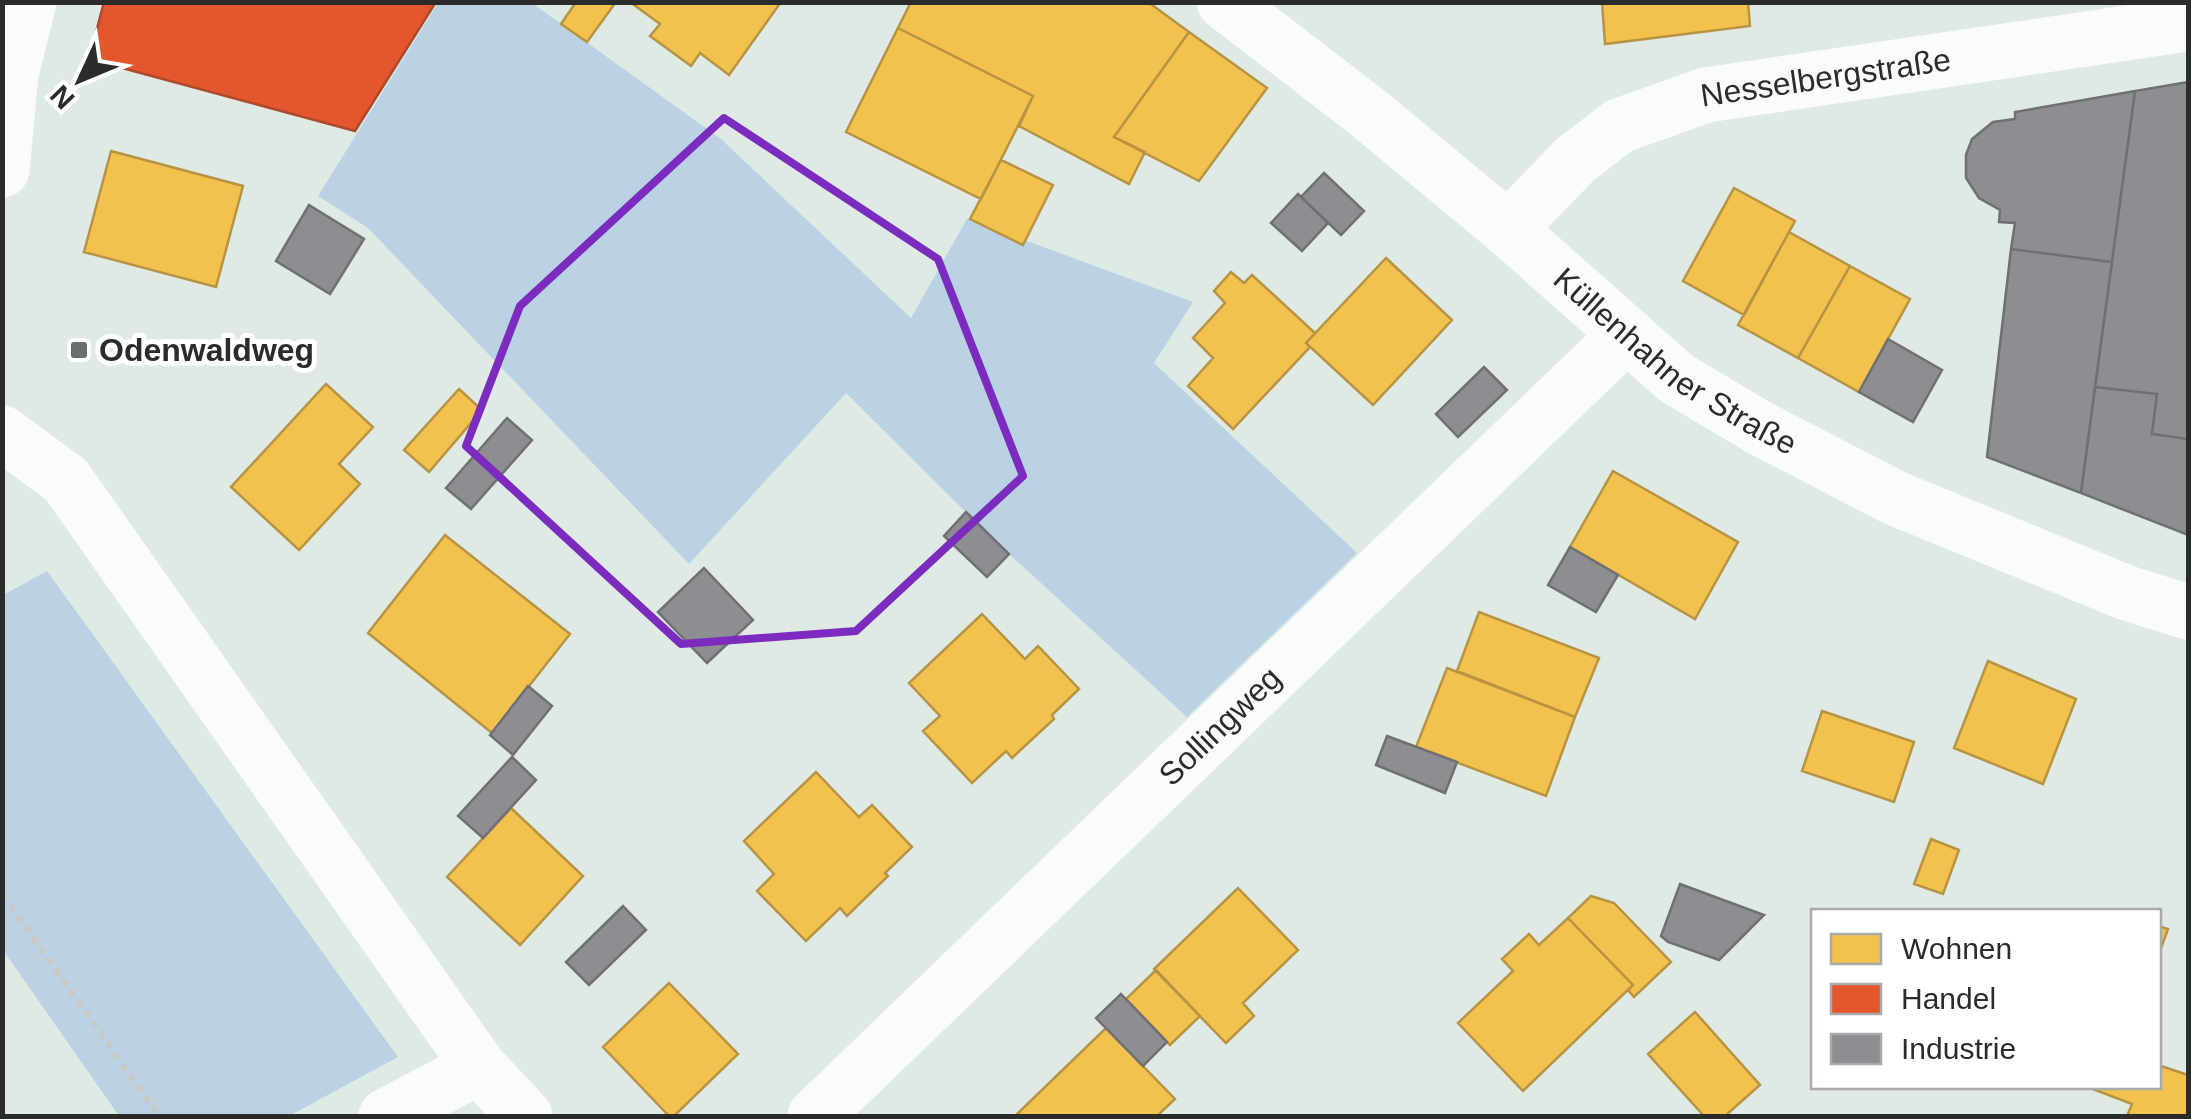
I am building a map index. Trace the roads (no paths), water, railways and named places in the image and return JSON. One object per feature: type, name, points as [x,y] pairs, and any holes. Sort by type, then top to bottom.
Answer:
[{"type":"street","points":[[2,170],[11,74],[29,2]]},
{"type":"street","name":"Küllenhahner Straße","points":[[1224,2],[1367,112],[1508,229],[1676,378],[1741,418],[1895,498],[2128,593],[2188,612]]},
{"type":"street","name":"Nesselbergstraße","points":[[1508,229],[1575,160],[1619,126],[1706,95],[2188,24]]},
{"type":"street","name":"Sollingweg","points":[[815,1116],[1625,336]]},
{"type":"street","points":[[2,433],[66,480],[479,1067],[525,1116]]},
{"type":"street","points":[[386,1116],[479,1067]]},
{"type":"place","name":"Odenwaldweg","points":[[79,350]]}]
